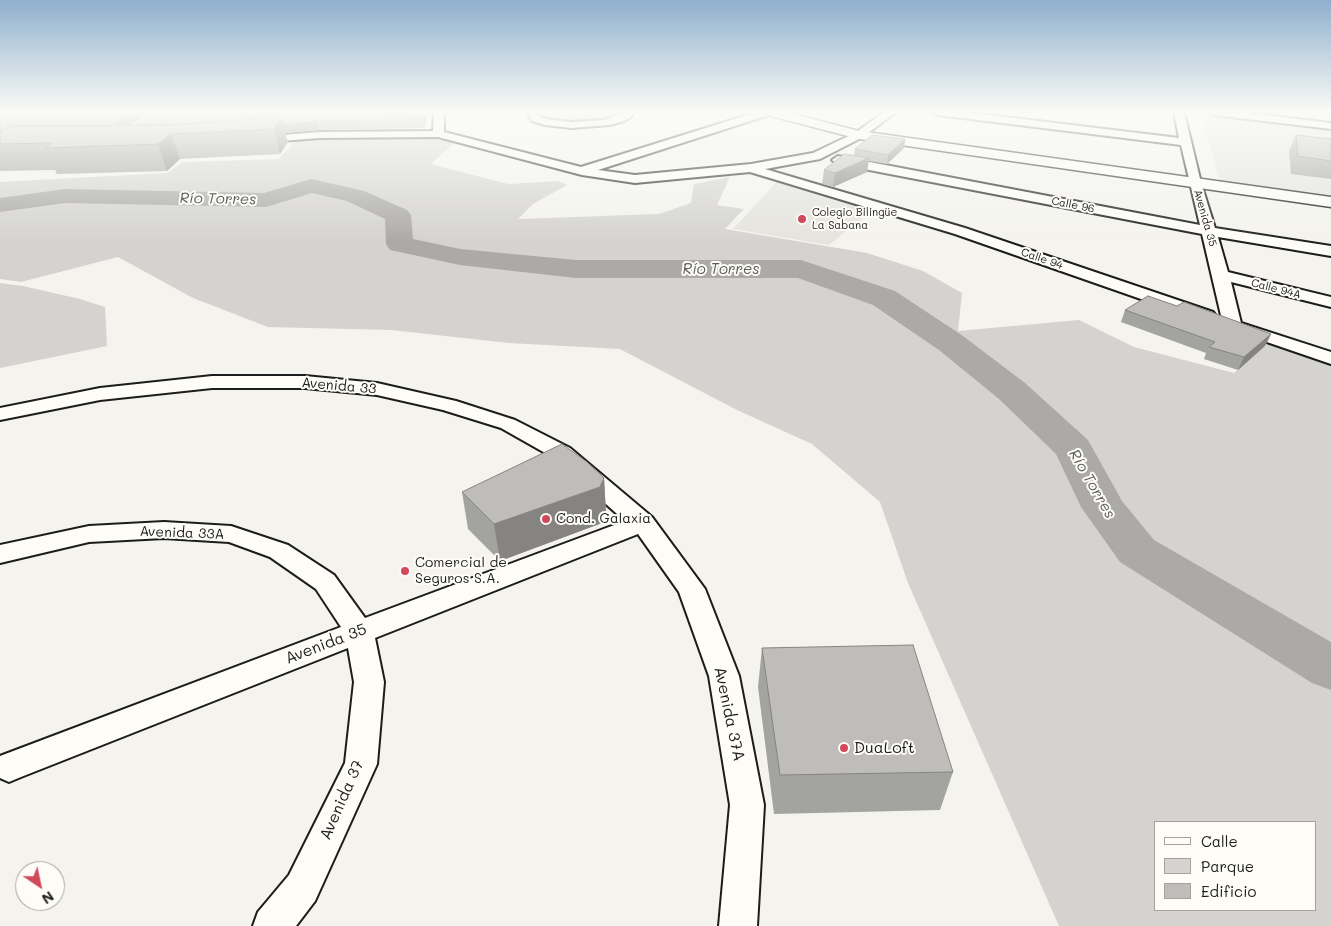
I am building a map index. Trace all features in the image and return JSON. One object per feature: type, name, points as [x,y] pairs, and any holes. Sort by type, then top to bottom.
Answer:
[{"type":"street","points":[[518,155],[582,172],[636,179],[750,168],[816,156]]},
{"type":"street","points":[[582,172],[635,155]]},
{"type":"street","points":[[1004,155],[1331,202]]},
{"type":"street","name":"Avenida 35","points":[[1188,155],[1221,275],[1232,324]]},
{"type":"street","name":"Calle 96","points":[[816,156],[1209,231],[1331,251]]},
{"type":"street","name":"Calle 94","points":[[750,168],[960,231],[1331,358]]},
{"type":"street","name":"Calle 94A","points":[[1221,275],[1331,302]]},
{"type":"street","name":"Avenida 33","points":[[0,414],[100,394],[212,382],[305,382],[377,389],[449,404],[508,424],[562,453],[643,523]]},
{"type":"street","name":"Avenida 35","points":[[9,767],[643,523]]},
{"type":"street","name":"Avenida 37A","points":[[643,523],[692,589],[724,676],[747,804],[738,926]]},
{"type":"street","name":"Avenida 33A","points":[[0,554],[90,534],[164,530],[231,534],[279,551],[325,582],[359,631]]},
{"type":"street","name":"Avenida 37","points":[[272,926],[302,888],[361,764],[369,682],[359,631]]},
{"type":"shaded area","points":[[1213,155],[1331,155],[1331,198],[1220,182]]},
{"type":"shaded area","name":"Colegio Bilingüe La Sabana","points":[[778,180],[874,209],[829,245],[733,229]]},
{"type":"green space","points":[[282,155],[441,155],[431,164],[508,184],[558,181],[567,185],[533,204],[518,219],[659,214],[691,203],[694,184],[730,177],[717,205],[744,209],[725,229],[867,253],[923,271],[962,293],[958,331],[1079,320],[1134,347],[1234,373],[1269,343],[1331,365],[1331,926],[1059,926],[908,583],[880,502],[812,444],[737,410],[620,349],[509,343],[391,330],[268,327],[193,298],[118,257],[21,282],[0,279],[0,182],[168,173],[182,162],[278,159]]},
{"type":"green space","points":[[0,283],[23,286],[80,299],[105,307],[107,346],[0,368]]},
{"type":"building","points":[[842,155],[869,158],[835,173],[824,170]]},
{"type":"building","points":[[1331,155],[1331,161],[1298,156]]},
{"type":"building","points":[[1148,296],[1177,306],[1184,302],[1271,334],[1244,357],[1209,347],[1215,342],[1125,310]]},
{"type":"building","points":[[562,444],[587,462],[604,478],[600,487],[494,524],[462,492]]},
{"type":"building","name":"DuaLoft","points":[[913,645],[953,772],[780,775],[762,648]]},
{"type":"waterway","name":"Río Torres","points":[[0,205],[65,196],[266,200],[311,186],[355,196],[398,215],[400,244],[460,257],[576,269],[801,269],[884,298],[951,343],[1012,391],[1074,449],[1103,507],[1137,551],[1331,668]]},
{"type":"place","name":"Colegio Bilingüe La Sabana","points":[[802,219]]},
{"type":"place","name":"Cond. Galaxia","points":[[546,519]]},
{"type":"place","name":"Comercial de Seguros S.A.","points":[[405,571]]},
{"type":"place","name":"DuaLoft","points":[[844,748]]}]
